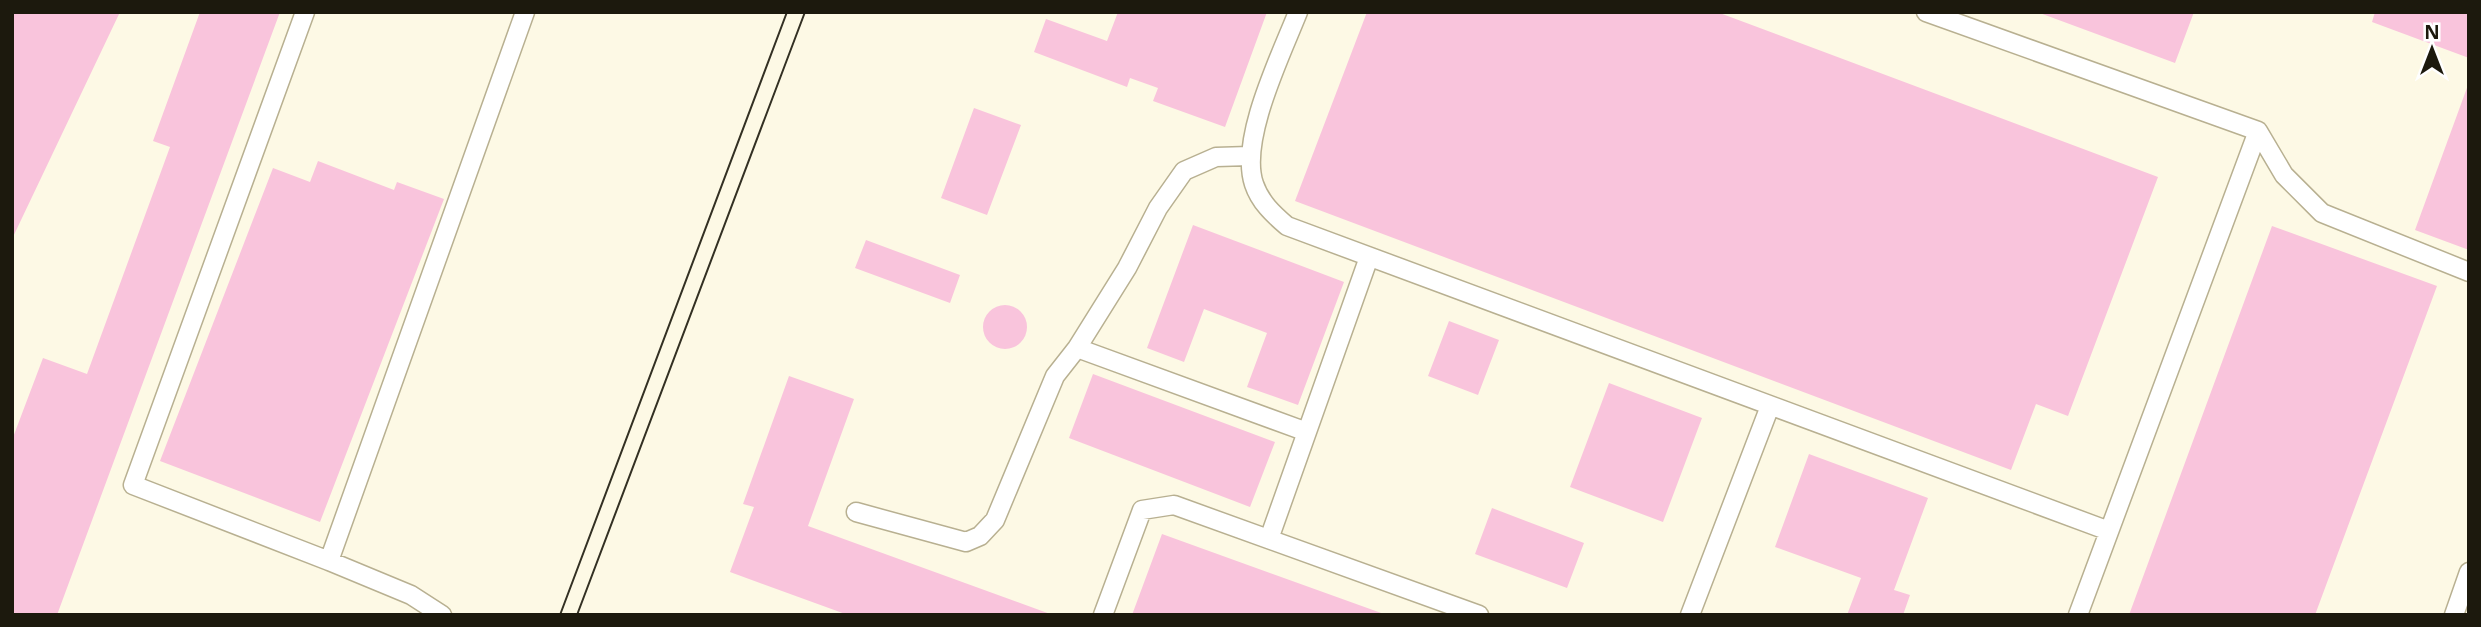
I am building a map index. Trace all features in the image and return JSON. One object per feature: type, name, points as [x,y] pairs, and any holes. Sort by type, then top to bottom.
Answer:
[{"type":"lane","points":[[304,12],[133,485],[411,595],[442,615]]},
{"type":"lane","points":[[329,561],[525,12]]},
{"type":"lane","points":[[1298,12],[1254,129],[1249,156],[1254,184],[1266,208],[1287,226],[2109,531]]},
{"type":"lane","points":[[1926,12],[2258,131],[2284,175],[2322,212],[2469,272]]},
{"type":"lane","points":[[2078,615],[2258,131]]},
{"type":"lane","points":[[856,512],[966,542],[981,536],[995,520],[1055,376],[1077,348],[1127,268],[1158,208],[1184,171],[1216,157],[1249,156]]},
{"type":"lane","points":[[1269,539],[1369,257]]},
{"type":"lane","points":[[1077,348],[1307,432]]},
{"type":"lane","points":[[1690,615],[1770,406]]},
{"type":"lane","points":[[1103,615],[1142,510],[1174,505],[1479,615]]},
{"type":"lane","points":[[2454,615],[2469,572]]},
{"type":"building","points":[[12,12],[120,12],[12,239]]},
{"type":"building","points":[[200,12],[280,12],[57,615],[12,615],[12,440],[43,358],[87,374],[170,147],[153,141]]},
{"type":"building","points":[[1118,12],[1267,12],[1225,127],[1153,101],[1158,88],[1130,78],[1127,87],[1034,52],[1046,19],[1107,41]]},
{"type":"building","points":[[1367,12],[1717,12],[2158,177],[2068,416],[2036,404],[2011,470],[1295,201]]},
{"type":"building","points":[[2037,12],[2194,12],[2175,63]]},
{"type":"building","points":[[2375,12],[2469,12],[2469,58],[2372,22]]},
{"type":"building","points":[[2469,85],[2469,250],[2415,230]]},
{"type":"building","points":[[974,108],[1021,125],[987,215],[941,198]]},
{"type":"building","points":[[318,161],[394,190],[397,182],[444,199],[320,522],[160,461],[273,168],[310,182]]},
{"type":"building","points":[[1193,225],[1344,282],[1298,405],[1247,387],[1267,333],[1204,309],[1184,362],[1147,348]]},
{"type":"building","points":[[2272,226],[2437,286],[2315,615],[2129,615]]},
{"type":"building","points":[[866,240],[960,275],[950,303],[855,268]]},
{"type":"building","points":[[1005,305],[1014,306],[1021,311],[1026,318],[1026,336],[1021,343],[1014,348],[1005,349],[996,348],[989,343],[984,336],[983,327],[984,318],[989,311],[996,306]]},
{"type":"building","points":[[1449,321],[1499,340],[1478,395],[1428,376]]},
{"type":"building","points":[[1093,374],[1275,442],[1250,507],[1069,438]]},
{"type":"building","points":[[789,376],[854,399],[808,526],[1053,615],[848,615],[730,572],[754,507],[743,504]]},
{"type":"building","points":[[1609,383],[1702,418],[1663,522],[1570,487]]},
{"type":"building","points":[[1809,454],[1928,498],[1894,590],[1910,595],[1903,615],[1847,615],[1861,578],[1775,547]]},
{"type":"building","points":[[1492,508],[1584,543],[1567,588],[1475,554]]},
{"type":"building","points":[[1162,534],[1384,614],[1384,615],[1132,615]]},
{"type":"tram line","points":[[560,615],[787,12]]},
{"type":"tram line","points":[[577,615],[805,12]]}]
